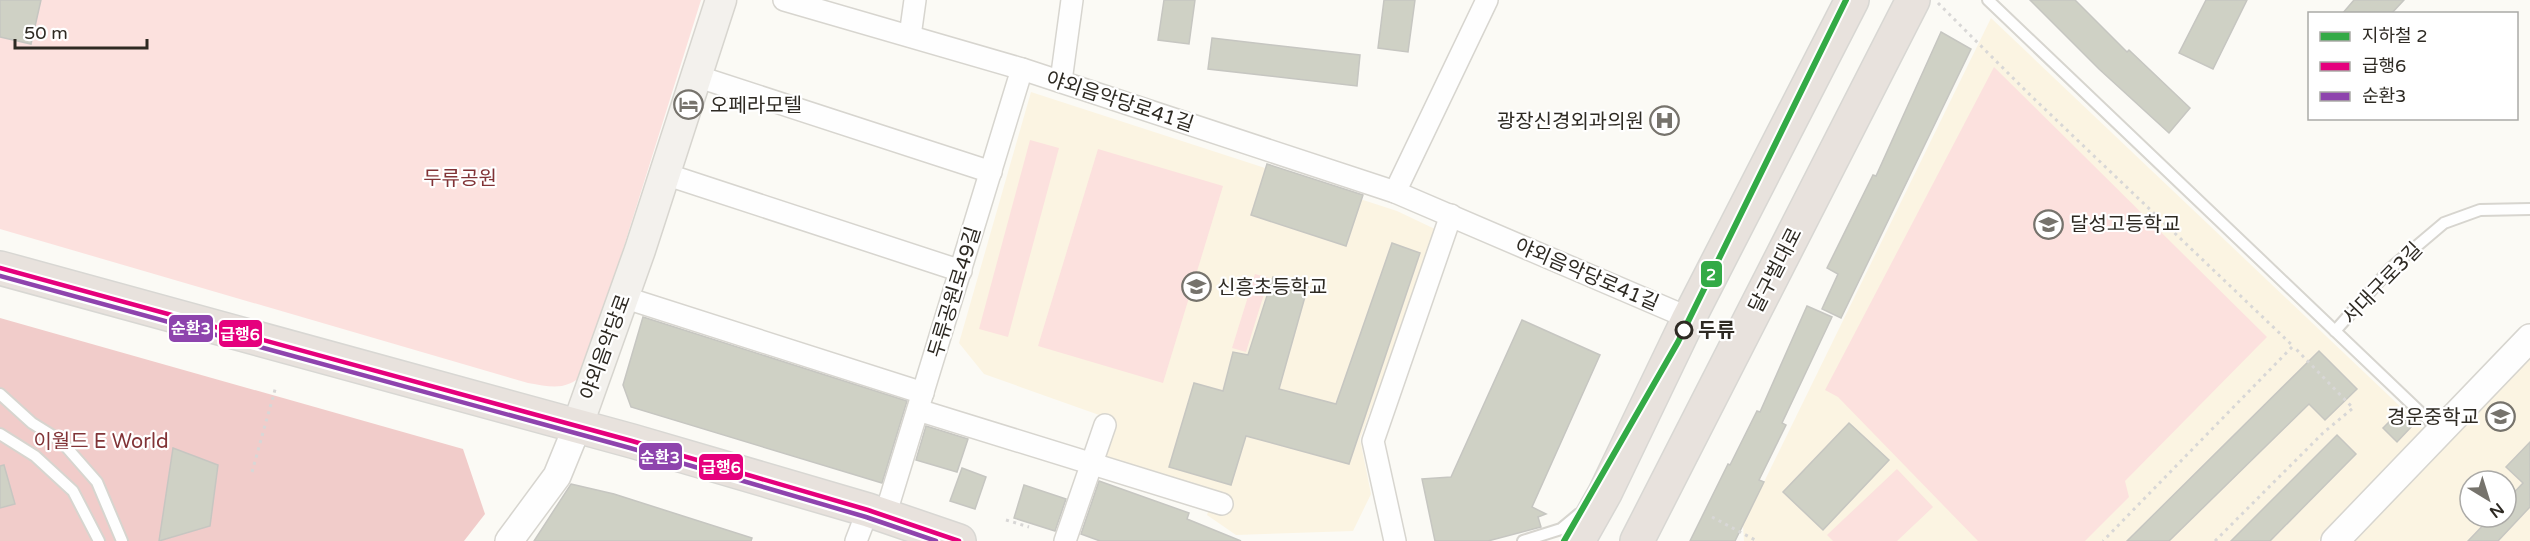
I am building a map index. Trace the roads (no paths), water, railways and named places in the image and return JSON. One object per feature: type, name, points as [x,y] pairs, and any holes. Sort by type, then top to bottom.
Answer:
[{"type":"main road","name":"야외음악당로","points":[[577,427],[665,174],[721,0]]},
{"type":"main road","points":[[1578,541],[1605,493],[1689,318],[1852,0]]},
{"type":"main road","name":"달구벌대로","points":[[1645,532],[1913,0]]},
{"type":"main road","points":[[0,268],[577,427],[876,513],[959,541]]},
{"type":"main road","points":[[1565,541],[1605,493]]},
{"type":"street","name":"야외음악당로41길","points":[[784,0],[1022,69],[1395,192],[1689,318]]},
{"type":"street","points":[[910,36],[915,0]]},
{"type":"street","points":[[1060,81],[1072,0]]},
{"type":"street","points":[[1395,192],[1487,0]]},
{"type":"street","name":"두류공원로49길","points":[[856,541],[876,513],[920,402],[1022,69]]},
{"type":"street","points":[[696,76],[991,172]]},
{"type":"street","points":[[665,174],[961,272]]},
{"type":"street","points":[[1395,541],[1373,441],[1451,215]]},
{"type":"street","points":[[623,297],[920,402],[1091,466],[1222,504]]},
{"type":"street","points":[[2335,541],[2530,338]]},
{"type":"street","points":[[1065,541],[1105,425]]},
{"type":"street","name":"야외음악당로","points":[[508,541],[556,476],[577,427]]},
{"type":"lane","points":[[1988,0],[2335,331]]},
{"type":"lane","name":"서대구로3길","points":[[2440,431],[2335,331],[2392,267],[2444,223],[2480,210],[2530,209]]},
{"type":"lane","points":[[0,394],[32,423],[61,441],[97,482],[122,541]]},
{"type":"lane","points":[[0,434],[35,456],[73,491],[99,541]]},
{"type":"lane","points":[[1523,541],[1561,529],[1605,493]]},
{"type":"metro line","name":"2","points":[[1564,541],[1678,342],[1846,0]]},
{"type":"place","name":"오페라모텔","points":[[689,105]]},
{"type":"place","name":"광장신경외과의원","points":[[1665,121]]},
{"type":"place","name":"달성고등학교","points":[[2049,224]]},
{"type":"place","name":"신흥초등학교","points":[[1196,287]]},
{"type":"place","name":"두류","points":[[1684,330]]},
{"type":"place","name":"경운중학교","points":[[2500,417]]},
{"type":"park label","name":"두류공원","points":[[460,178]]},
{"type":"park label","name":"이월드 E World","points":[[101,441]]}]
